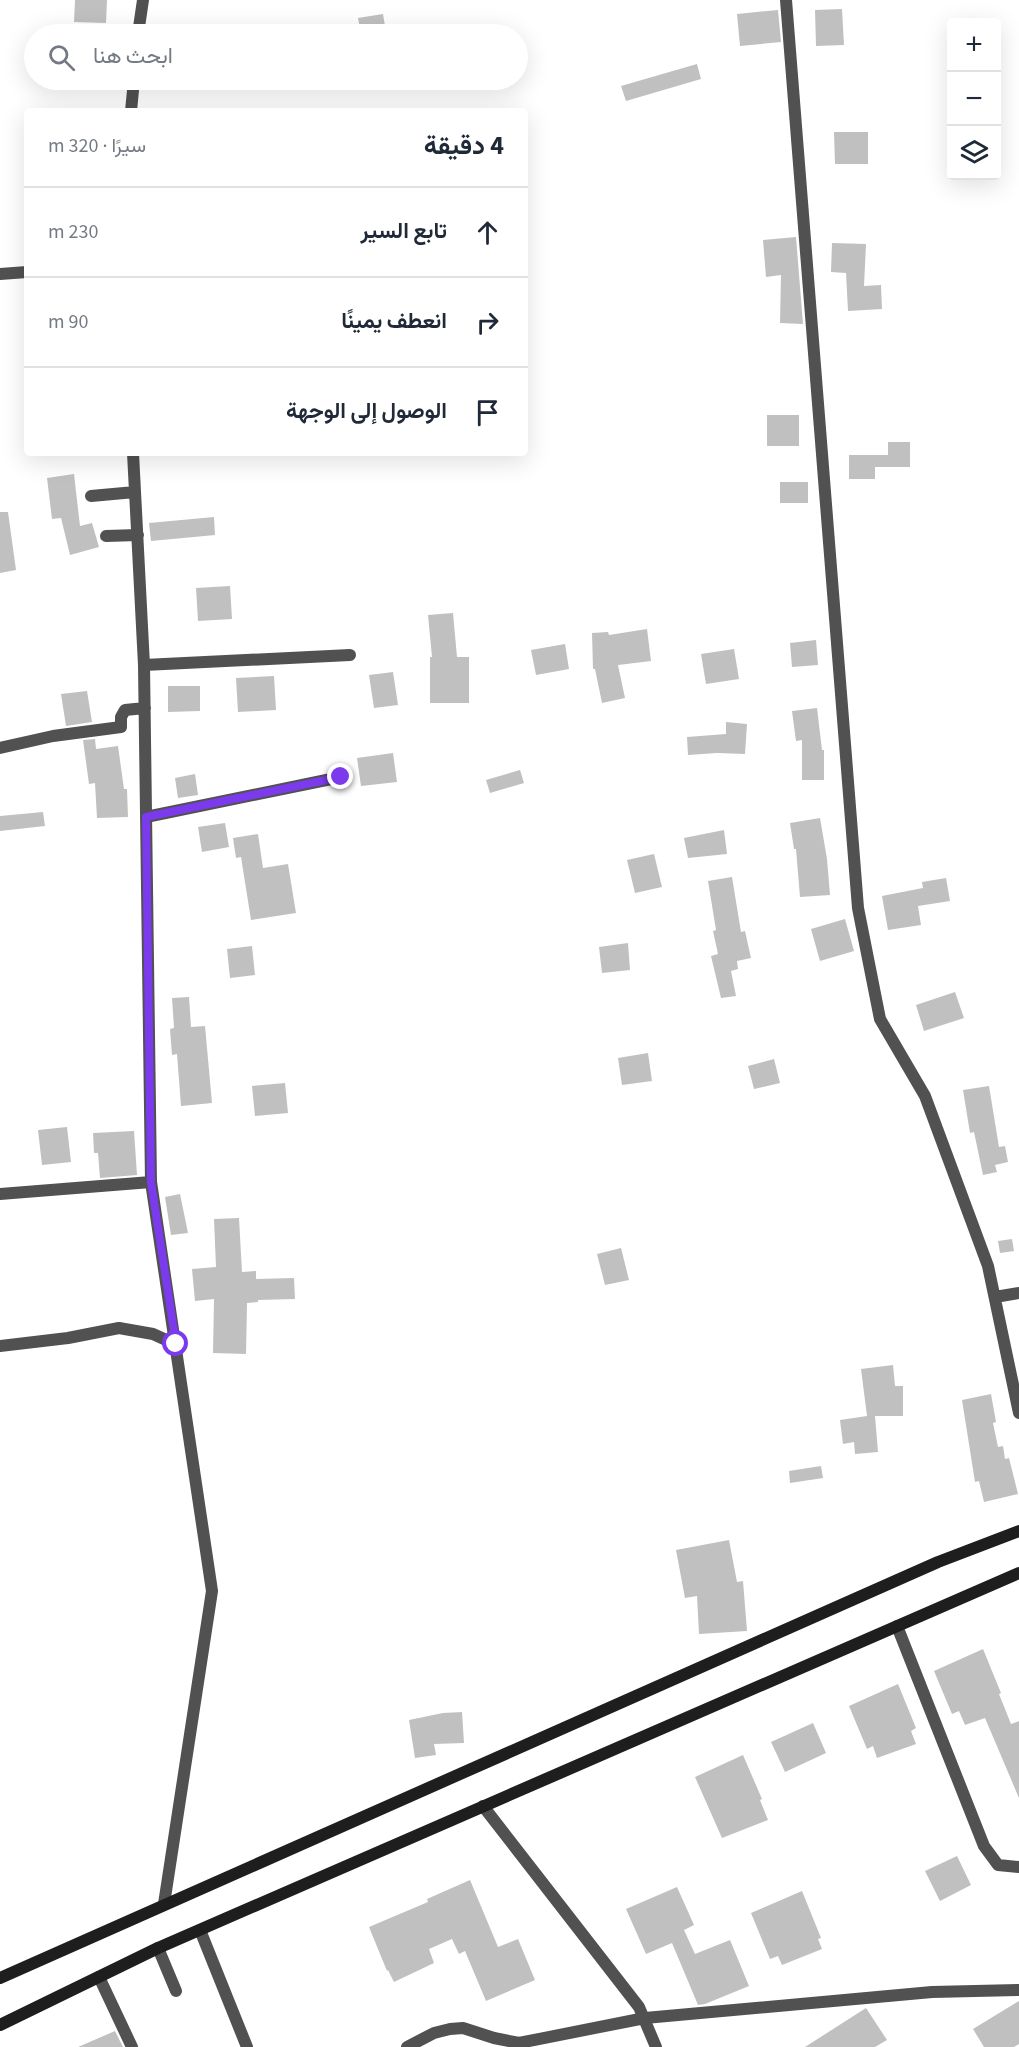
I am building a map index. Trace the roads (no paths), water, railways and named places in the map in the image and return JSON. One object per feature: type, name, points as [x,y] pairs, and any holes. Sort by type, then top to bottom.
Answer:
[{"type":"main road","points":[[0,1978],[938,1562],[1019,1531]]},
{"type":"main road","points":[[0,2025],[158,1948],[1019,1573]]},
{"type":"street","points":[[139,24],[143,0]]},
{"type":"street","points":[[786,0],[858,908],[880,1019],[925,1096],[988,1266],[1019,1413]]},
{"type":"street","points":[[131,108],[133,90]]},
{"type":"street","points":[[0,274],[24,272]]},
{"type":"street","points":[[133,456],[144,665],[151,1182],[212,1591],[164,1904]]},
{"type":"street","points":[[91,496],[135,492]]},
{"type":"street","points":[[106,536],[138,535]]},
{"type":"street","points":[[144,665],[350,655]]},
{"type":"street","points":[[0,748],[52,736],[121,727],[121,717],[125,711],[145,708]]},
{"type":"street","points":[[146,817],[341,777]]},
{"type":"street","points":[[0,1194],[151,1182]]},
{"type":"street","points":[[995,1297],[1019,1293]]},
{"type":"street","points":[[0,1346],[68,1338],[119,1328],[153,1334],[176,1344]]},
{"type":"street","points":[[897,1626],[984,1846],[998,1865],[1019,1867]]},
{"type":"street","points":[[483,1806],[632,1998],[645,2018],[656,2047]]},
{"type":"street","points":[[200,1930],[247,2047]]},
{"type":"street","points":[[158,1948],[176,1991]]},
{"type":"street","points":[[99,1977],[132,2047]]},
{"type":"street","points":[[406,2047],[434,2032],[450,2029],[463,2028],[519,2043],[645,2018],[932,1992],[1019,1990]]}]
